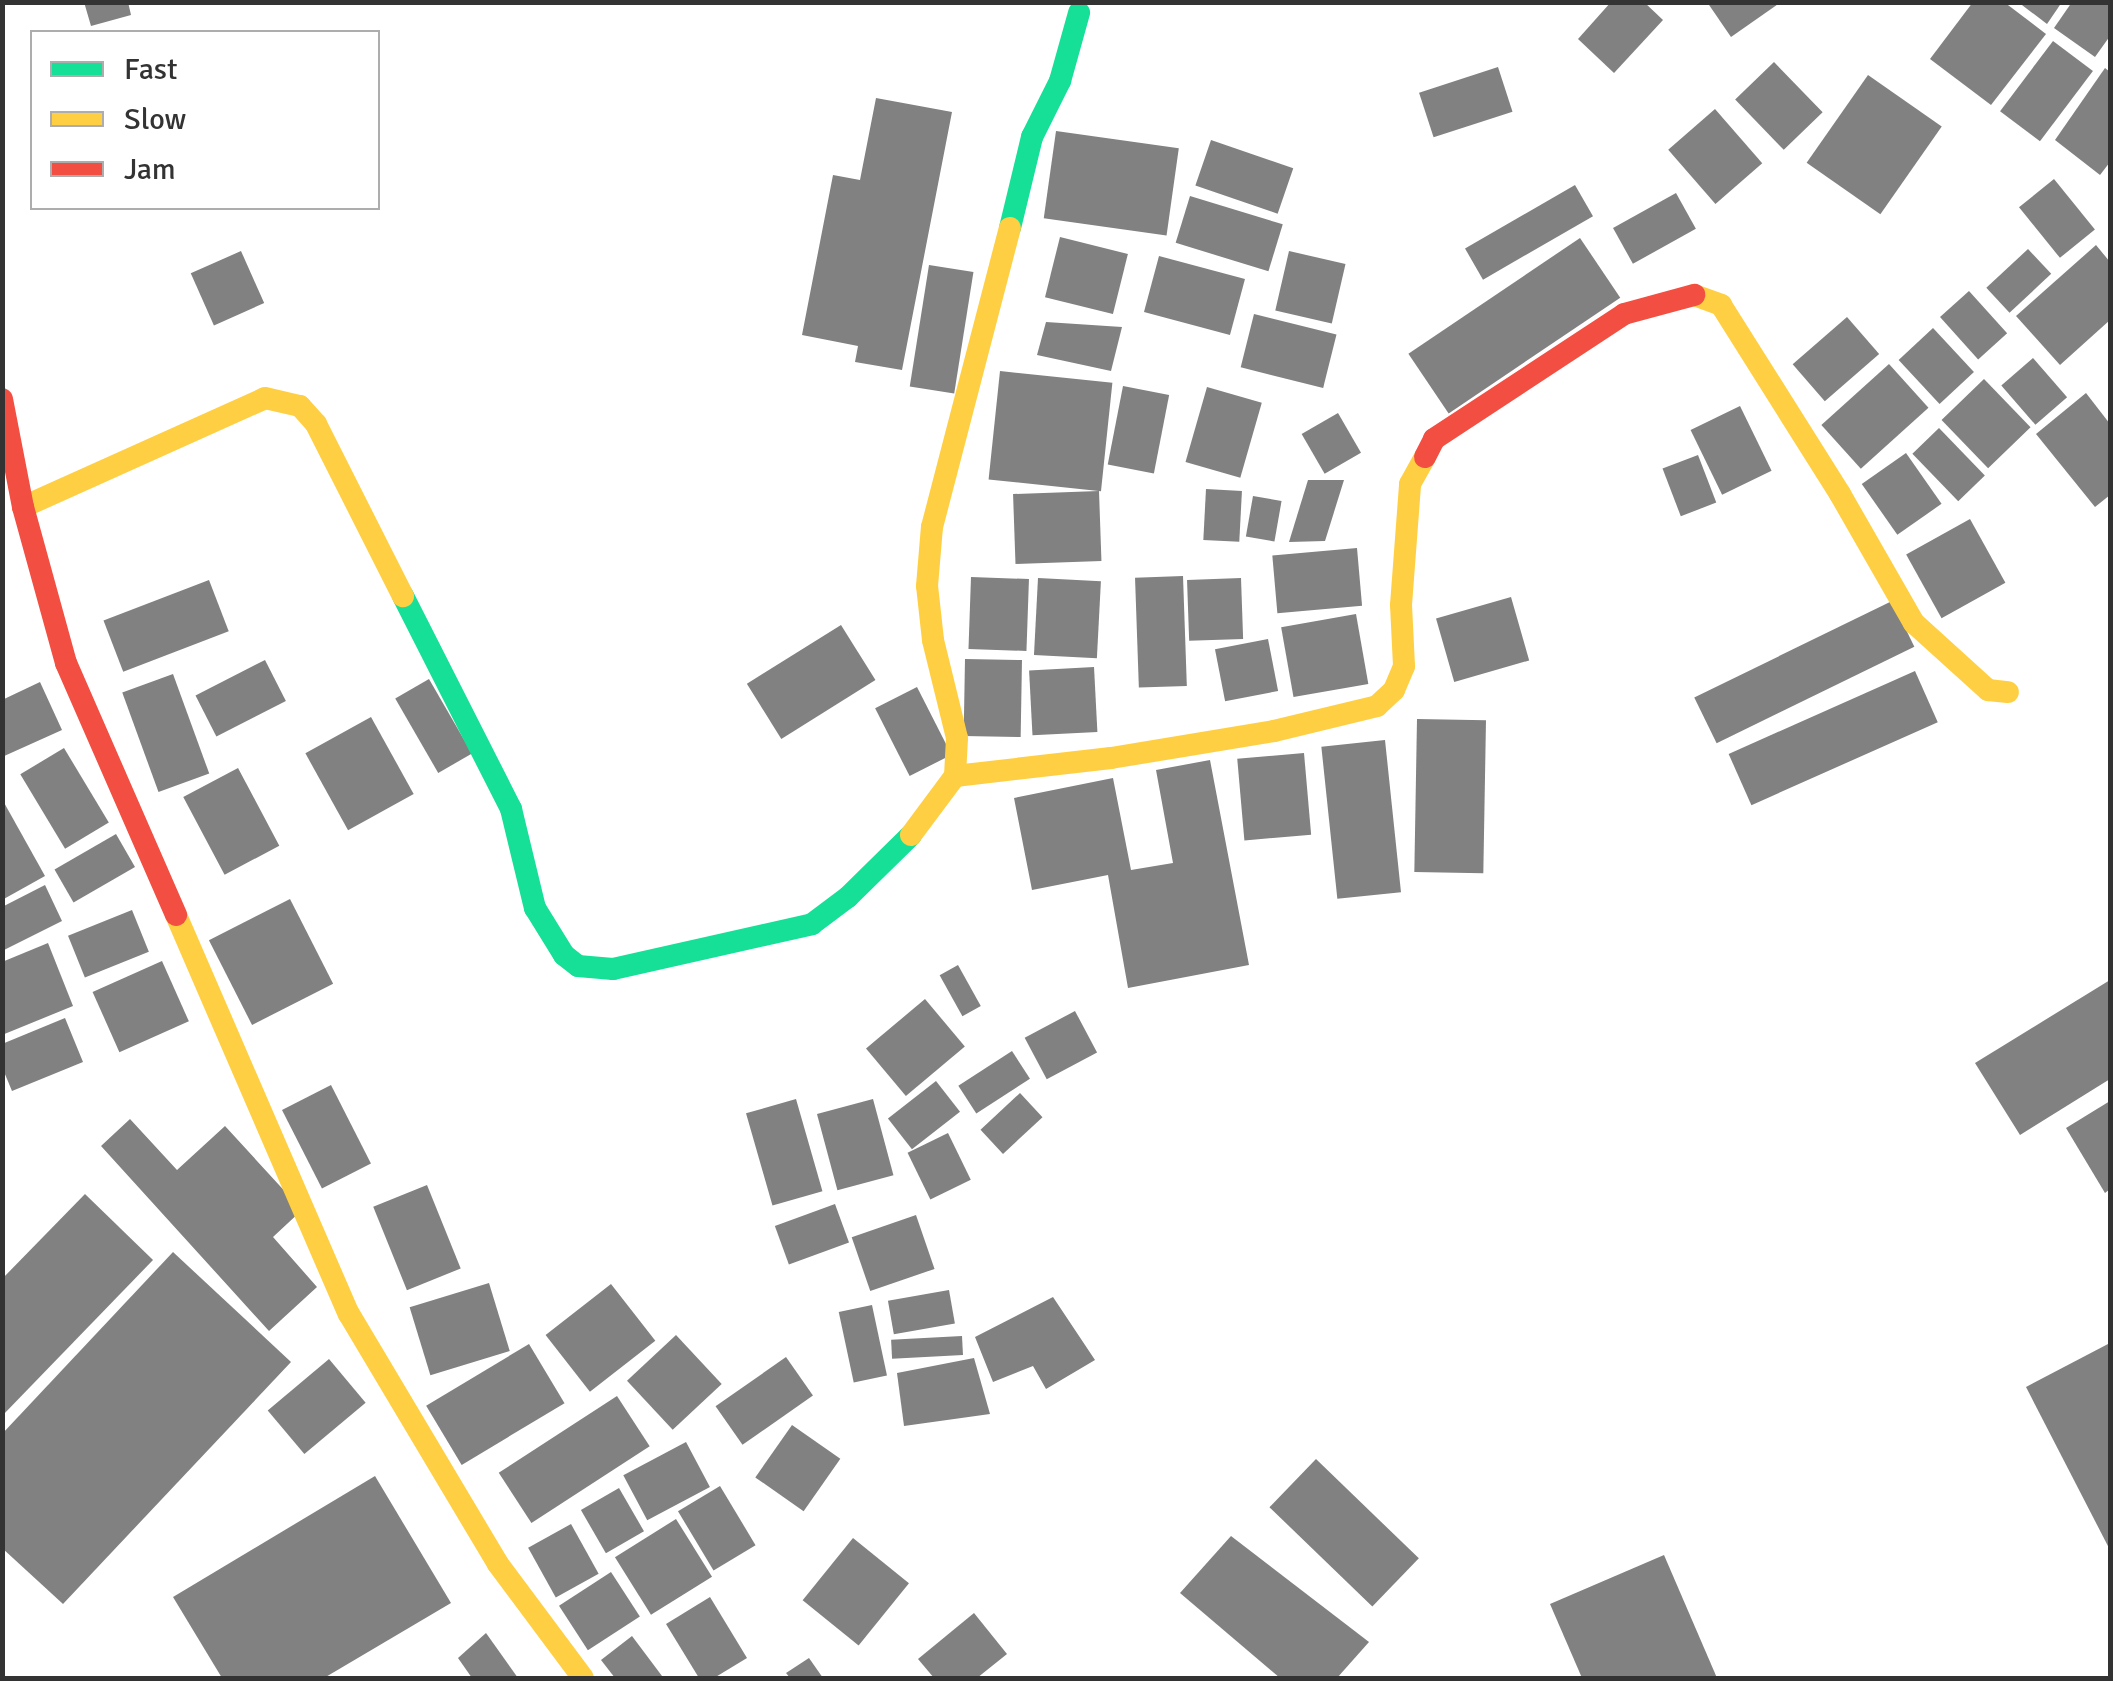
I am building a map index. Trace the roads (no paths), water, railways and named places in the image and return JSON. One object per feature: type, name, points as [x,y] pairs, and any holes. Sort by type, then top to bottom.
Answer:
[{"type":"street","points":[[23,507],[265,398],[300,406],[316,424],[511,808],[542,920],[554,945],[578,966],[613,969],[812,924],[848,897],[926,821],[955,776],[957,738],[934,640],[927,586],[932,527],[949,449],[978,365],[1032,137],[1060,81],[1079,13]]},
{"type":"street","points":[[955,776],[1111,758],[1274,731],[1377,706],[1394,690],[1404,666],[1401,605],[1410,484],[1434,439],[1624,314],[1689,293],[1720,306],[1730,319],[1840,494],[1914,622],[1988,690],[2008,692]]},
{"type":"street","points":[[2,400],[23,507],[66,663],[349,1314],[498,1564],[584,1678]]}]
